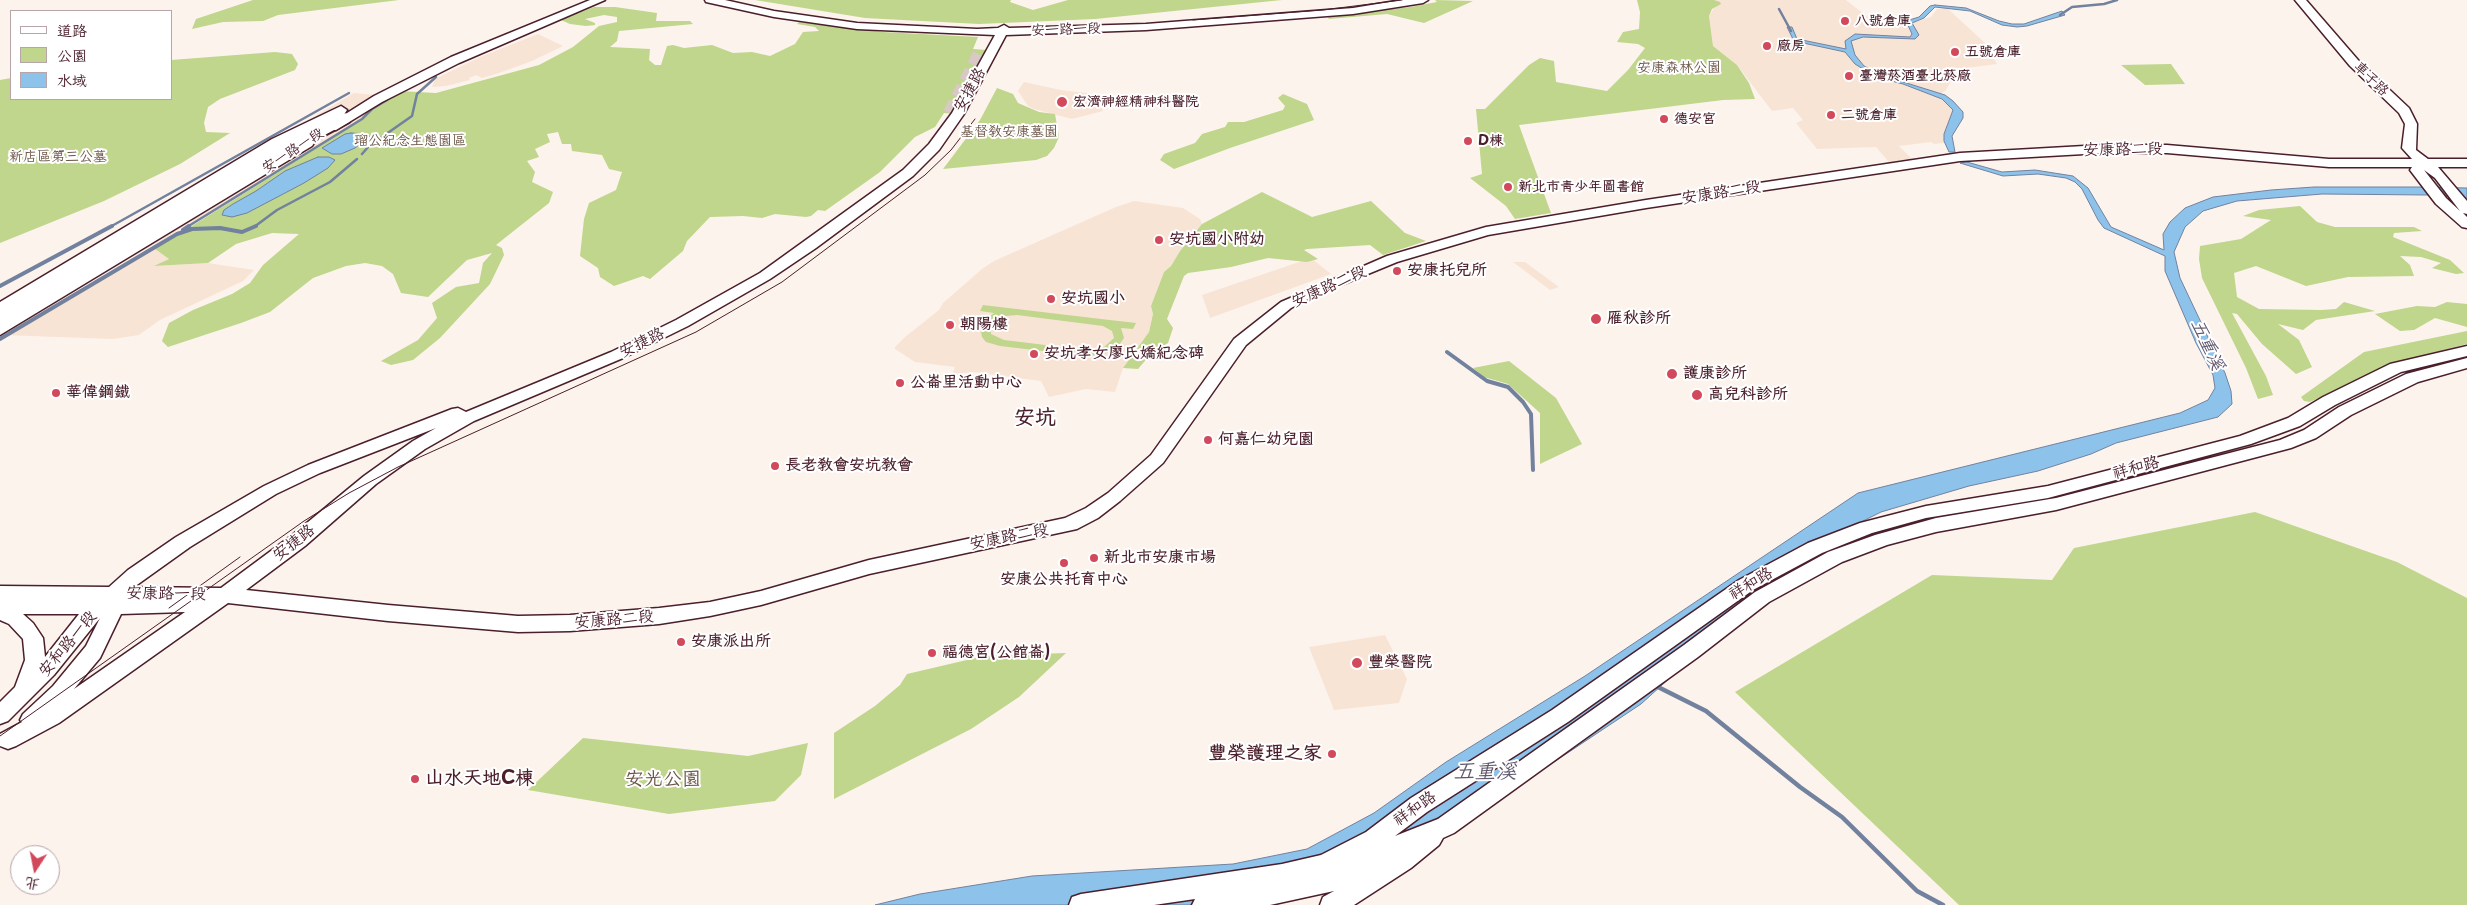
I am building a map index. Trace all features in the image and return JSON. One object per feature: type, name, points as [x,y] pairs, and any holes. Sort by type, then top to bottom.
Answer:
[{"type":"highway","points":[[0,315],[336,117]]},
{"type":"highway","points":[[0,322],[336,117]]},
{"type":"main road","name":"安一路一段","points":[[0,330],[234,189],[336,117],[468,46],[582,0]]},
{"type":"main road","name":"安一路一段","points":[[0,309],[277,142],[336,117],[477,50],[600,0]]},
{"type":"main road","name":"安一路一段","points":[[710,0],[886,28],[997,30],[1146,27],[1325,13],[1423,0]]},
{"type":"main road","name":"安一路一段","points":[[736,0],[812,17]]},
{"type":"main road","name":"安一路一段","points":[[997,30],[1362,0]]},
{"type":"main road","name":"車子路","points":[[2300,0],[2354,63],[2405,111],[2411,124],[2409,148],[2423,164],[2440,175],[2467,210]]},
{"type":"main road","name":"安捷路","points":[[982,49],[997,30]]},
{"type":"main road","name":"安捷路","points":[[110,602],[135,575],[183,542],[270,490],[358,451],[617,355],[682,323],[765,276],[811,245],[908,173],[934,147],[997,30]]},
{"type":"main road","name":"安康路二段","points":[[225,595],[388,613],[518,624],[600,621],[659,616],[719,607],[761,598],[869,567],[1070,524],[1092,513],[1114,497],[1157,460],[1240,342],[1286,305],[1392,259],[1486,231],[1646,204],[1960,157],[2102,149],[2167,149],[2329,164],[2467,163]]},
{"type":"main road","name":"車子路","points":[[2423,164],[2417,170],[2441,201],[2467,224]]},
{"type":"main road","name":"祥和路","points":[[1081,905],[1282,875],[1325,865],[1374,839],[1419,805],[1560,716],[1632,679],[1762,596],[1774,580],[1814,548],[1867,528],[1926,512],[2048,492],[2246,440],[2294,422],[2330,401],[2396,368],[2467,351]]},
{"type":"main road","name":"祥和路","points":[[1774,580],[1835,557],[1936,525],[2056,504],[2285,444],[2310,434],[2345,410],[2412,378],[2467,363]]},
{"type":"main road","name":"安捷路","points":[[225,595],[298,541],[395,461],[501,399]]},
{"type":"main road","name":"安康路一段","points":[[0,593],[110,602],[191,605],[225,595]]},
{"type":"main road","name":"安和路一段","points":[[4,742],[51,717],[225,595]]},
{"type":"main road","name":"安康路一段","points":[[0,606],[110,602]]},
{"type":"main road","name":"安和路一段","points":[[4,742],[41,710],[78,671],[102,637],[110,602]]},
{"type":"main road","name":"安和路一段","points":[[7,708],[47,670],[76,630],[110,602]]},
{"type":"main road","name":"安和路一段","points":[[0,611],[16,619],[33,638],[35,660],[31,675],[7,708]]},
{"type":"main road","name":"祥和路","points":[[1204,905],[1289,891],[1336,880],[1383,852],[1446,826],[1632,679]]},
{"type":"main road","points":[[1332,905],[1364,887],[1403,861],[1446,826]]},
{"type":"shaded area","name":"臺灣菸酒臺北菸廠","points":[[1714,0],[1846,0],[1878,25],[1895,26],[1913,26],[1911,23],[1931,17],[1937,9],[1947,8],[1985,43],[1997,64],[1958,69],[1946,90],[1938,96],[1953,110],[1944,134],[1944,143],[1934,144],[1931,142],[1899,146],[1912,159],[1889,162],[1876,147],[1817,149],[1796,123],[1803,120],[1793,108],[1772,111],[1737,65],[1713,46],[1709,16],[1718,2]]},
{"type":"shaded area","points":[[538,34],[563,46],[532,61],[499,73],[482,78],[476,75],[469,78],[470,80],[446,86],[432,87],[435,79],[480,57]]},
{"type":"shaded area","name":"宏濟神經精神科醫院","points":[[1024,82],[1061,90],[1093,94],[1096,96],[1103,111],[1072,119],[1034,109],[1028,106],[1018,91]]},
{"type":"shaded area","points":[[354,93],[388,96],[373,106],[360,120],[272,175],[114,268],[71,260]]},
{"type":"shaded area","name":"安坑國小","points":[[1134,201],[1183,208],[1200,219],[1202,224],[1180,251],[1171,266],[1164,272],[1151,306],[1153,314],[1149,332],[1123,368],[1115,392],[1086,389],[1049,397],[1041,381],[974,372],[952,374],[955,367],[915,362],[895,349],[905,337],[939,310],[943,303],[994,261],[1116,207]]},
{"type":"shaded area","points":[[148,249],[155,249],[169,259],[155,266],[208,263],[254,270],[243,281],[160,320],[139,335],[113,339],[3,335]]},
{"type":"shaded area","points":[[1311,258],[1331,274],[1210,318],[1202,295]]},
{"type":"shaded area","points":[[1513,262],[1525,262],[1559,287],[1550,290]]},
{"type":"shaded area","name":"豐榮醫院","points":[[1385,635],[1407,679],[1399,703],[1334,710],[1309,647]]},
{"type":"green space","points":[[253,0],[399,0],[278,15],[263,21],[223,22],[192,29],[196,19]]},
{"type":"green space","points":[[755,0],[1011,0],[1010,2],[1033,10],[1068,0],[1282,0],[1095,19],[979,24],[865,18]]},
{"type":"green space","points":[[1435,0],[1473,1],[1424,23],[1387,14],[1329,19],[1327,16],[1410,7],[1437,2]]},
{"type":"green space","name":"安康森林公園","points":[[1637,0],[1714,0],[1720,2],[1721,4],[1712,9],[1709,16],[1713,46],[1737,65],[1749,83],[1755,99],[1723,100],[1519,125],[1551,213],[1515,219],[1506,206],[1470,178],[1482,174],[1476,109],[1485,109],[1529,65],[1540,58],[1554,61],[1556,82],[1607,91],[1628,70],[1645,48],[1638,44],[1617,42],[1623,32],[1639,29],[1640,12]]},
{"type":"green space","name":"瑠公紀念生態園區","points":[[594,7],[615,7],[657,13],[656,21],[690,21],[693,24],[619,31],[617,41],[610,47],[650,49],[649,60],[655,65],[661,65],[667,46],[673,45],[684,48],[712,45],[733,53],[752,52],[770,56],[795,44],[803,32],[819,31],[815,27],[797,24],[799,22],[883,32],[978,37],[973,49],[987,50],[955,114],[944,113],[935,127],[915,137],[880,172],[825,211],[818,210],[811,216],[806,217],[775,214],[762,218],[743,216],[710,217],[687,241],[683,251],[650,279],[643,276],[614,286],[600,277],[598,268],[580,256],[584,219],[589,203],[616,190],[622,172],[609,169],[602,155],[572,151],[571,144],[562,144],[558,132],[547,134],[550,142],[535,149],[539,157],[527,161],[535,172],[532,182],[553,192],[549,203],[496,245],[502,248],[504,255],[490,284],[440,338],[413,360],[391,365],[381,361],[418,340],[437,318],[432,303],[456,287],[479,283],[483,263],[492,253],[467,260],[428,297],[401,293],[393,274],[382,266],[365,263],[346,266],[313,278],[270,312],[168,347],[162,341],[169,323],[193,310],[232,294],[250,283],[263,265],[299,234],[272,233],[236,244],[208,263],[154,266],[169,259],[155,249],[363,119],[376,106],[399,91],[436,93],[539,65],[573,47],[599,26],[617,22],[617,17],[604,15],[585,19],[595,23],[595,25],[570,24],[561,20]]},
{"type":"green space","name":"新店區第三公墓","points":[[275,52],[292,54],[298,64],[295,70],[220,99],[208,107],[204,123],[206,132],[230,133],[180,164],[104,201],[0,243],[0,80],[10,78],[10,100],[172,100],[172,60]]},
{"type":"green space","points":[[2171,64],[2185,84],[2145,85],[2121,65]]},
{"type":"green space","name":"基督教安康墓園","points":[[997,88],[1013,94],[1018,103],[1039,112],[1055,114],[1059,137],[1054,148],[1047,156],[1036,160],[943,169],[980,120]]},
{"type":"green space","points":[[1283,94],[1307,104],[1314,120],[1174,169],[1160,160],[1164,154],[1195,143],[1202,134],[1225,127],[1228,122],[1244,122],[1283,110],[1285,106],[1278,98]]},
{"type":"green space","points":[[1262,192],[1312,217],[1371,201],[1405,233],[1426,241],[1383,255],[1370,245],[1307,249],[1304,250],[1318,259],[1307,262],[1268,258],[1231,267],[1188,273],[1184,276],[1167,319],[1173,328],[1168,343],[1150,355],[1138,369],[1123,368],[1149,332],[1153,314],[1151,306],[1164,272],[1171,266],[1180,251],[1202,224]]},
{"type":"green space","points":[[2300,206],[2317,222],[2335,227],[2414,227],[2422,231],[2394,233],[2393,237],[2450,260],[2464,273],[2456,274],[2432,268],[2441,263],[2421,257],[2400,256],[2410,265],[2414,276],[2348,277],[2306,286],[2256,266],[2234,273],[2237,297],[2259,309],[2336,309],[2344,302],[2375,311],[2316,320],[2303,330],[2278,324],[2299,340],[2312,367],[2296,374],[2262,344],[2237,314],[2232,313],[2266,376],[2273,395],[2258,399],[2246,368],[2202,278],[2199,259],[2200,246],[2241,239],[2271,220],[2243,216],[2259,210]]},
{"type":"green space","points":[[2447,302],[2467,304],[2467,327],[2435,318],[2414,330],[2400,331],[2375,314],[2417,306],[2435,307]]},
{"type":"green space","points":[[983,305],[1136,323],[1133,329],[1121,328],[1124,338],[1117,348],[1102,355],[1085,356],[1000,346],[986,342],[982,337],[980,327],[994,313],[980,311]],"holes":[[[1017,315],[1103,326],[1112,331],[1114,338],[1104,347],[1087,350],[1004,340],[991,334],[990,327],[995,320]]]},
{"type":"green space","points":[[2467,331],[2467,344],[2409,359],[2377,371],[2310,402],[2304,401],[2301,397],[2364,352]]},
{"type":"green space","points":[[1509,361],[1556,398],[1582,444],[1540,464],[1540,413],[1508,384],[1484,377],[1473,368]]},
{"type":"green space","points":[[2255,512],[2397,562],[2467,598],[2467,905],[1959,905],[1735,692],[1932,575],[2052,580],[2074,548]]},
{"type":"green space","points":[[1066,653],[1019,697],[971,729],[834,799],[834,733],[875,706],[900,685],[907,674],[984,656]]},
{"type":"green space","name":"安光公園","points":[[583,738],[748,756],[808,743],[801,775],[775,801],[669,814],[528,790]]},
{"type":"water","points":[[1930,6],[1966,8],[2012,24],[2024,24],[2062,11],[2065,15],[2017,27],[2002,25],[1970,11],[1935,7],[1924,18],[1912,23],[1919,35],[1915,39],[1863,37],[1851,41],[1855,55],[1864,66],[1881,75],[1945,95],[1953,101],[1963,112],[1963,118],[1952,136],[1955,152],[1949,152],[1944,141],[1944,134],[1953,110],[1942,99],[1903,84],[1876,77],[1855,64],[1845,52],[1794,41],[1787,27],[1792,27],[1797,39],[1846,49],[1845,41],[1855,34],[1910,37],[1912,34],[1906,21],[1919,17]]},
{"type":"water","points":[[345,134],[370,136],[355,148],[341,154],[332,154],[322,148]]},
{"type":"water","points":[[318,157],[329,157],[335,160],[328,168],[304,183],[247,213],[232,217],[222,215],[224,210],[285,171]]},
{"type":"water","name":"五重溪","points":[[1967,162],[2002,172],[2035,170],[2073,176],[2088,188],[2111,227],[2164,250],[2163,234],[2170,222],[2185,208],[2213,197],[2314,187],[2422,187],[2467,188],[2467,198],[2427,195],[2322,194],[2237,201],[2203,211],[2185,227],[2174,252],[2180,278],[2225,373],[2231,391],[2232,404],[2218,417],[2116,443],[2091,454],[2038,471],[1969,486],[1881,512],[1859,523],[1734,620],[1641,704],[1509,792],[1254,905],[875,905],[920,894],[1032,876],[1233,864],[1307,849],[1374,813],[1446,762],[1585,676],[1858,493],[2180,413],[2208,400],[2215,388],[2213,375],[2196,343],[2165,271],[2165,256],[2104,228],[2082,189],[2075,182],[2066,178],[2038,174],[2003,176],[1960,163]]},
{"type":"waterway","points":[[2060,15],[2072,7],[2104,4],[2117,0]]},
{"type":"waterway","points":[[1779,9],[1791,31]]},
{"type":"waterway","points":[[362,154],[369,146],[412,116],[417,94],[436,77]]},
{"type":"waterway","points":[[110,227],[349,93]]},
{"type":"waterway","points":[[187,227],[362,119],[372,109],[387,100]]},
{"type":"waterway","points":[[254,227],[277,210],[330,182],[357,159]]},
{"type":"waterway","points":[[183,230],[189,226]]},
{"type":"waterway","points":[[0,286],[110,227]]},
{"type":"waterway","points":[[0,339],[177,234],[192,229],[220,228],[242,232],[254,227]]},
{"type":"waterway","points":[[1447,352],[1487,381],[1508,387],[1523,402],[1531,414],[1533,470]]},
{"type":"waterway","points":[[1656,686],[1706,711],[1800,787],[1842,817],[1917,891],[1943,905]]},
{"type":"tunnel","points":[[949,113],[981,49]]},
{"type":"tram line","points":[[1193,20],[1323,10],[1402,0]]},
{"type":"tram line","points":[[0,736],[304,521],[349,493],[398,467],[696,332],[782,282],[925,175],[951,150],[975,119]]},
{"type":"tram line","points":[[169,608],[240,557]]},
{"type":"place","name":"八號倉庫","points":[[1845,21]]},
{"type":"place","name":"廠房","points":[[1767,46]]},
{"type":"place","name":"五號倉庫","points":[[1955,52]]},
{"type":"place","name":"臺灣菸酒臺北菸廠","points":[[1849,76]]},
{"type":"place","name":"宏濟神經精神科醫院","points":[[1062,102]]},
{"type":"place","name":"二號倉庫","points":[[1831,115]]},
{"type":"place","name":"德安宮","points":[[1664,119]]},
{"type":"place","name":"D棟","points":[[1468,141]]},
{"type":"place","name":"新北市青少年圖書館","points":[[1508,187]]},
{"type":"place","name":"安坑國小附幼","points":[[1159,240]]},
{"type":"place","name":"安康托兒所","points":[[1397,271]]},
{"type":"place","name":"安坑國小","points":[[1051,299]]},
{"type":"place","name":"雁秋診所","points":[[1596,319]]},
{"type":"place","name":"朝陽樓","points":[[950,325]]},
{"type":"place","name":"安坑孝女廖氏嬌紀念碑","points":[[1034,354]]},
{"type":"place","name":"護康診所","points":[[1672,374]]},
{"type":"place","name":"公崙里活動中心","points":[[900,383]]},
{"type":"place","name":"華偉鋼鐵","points":[[56,393]]},
{"type":"place","name":"高兒科診所","points":[[1697,395]]},
{"type":"place","name":"何嘉仁幼兒園","points":[[1208,440]]},
{"type":"place","name":"長老教會安坑教會","points":[[775,466]]},
{"type":"place","name":"新北市安康市場","points":[[1094,558]]},
{"type":"place","name":"安康公共托育中心","points":[[1064,563]]},
{"type":"place","name":"安康派出所","points":[[681,642]]},
{"type":"place","name":"福德宮(公館崙)","points":[[932,653]]},
{"type":"place","name":"豐榮醫院","points":[[1357,663]]},
{"type":"place","name":"豐榮護理之家","points":[[1332,754]]},
{"type":"place","name":"山水天地C棟","points":[[415,779]]},
{"type":"district","name":"安坑","points":[[1035,418]]}]
